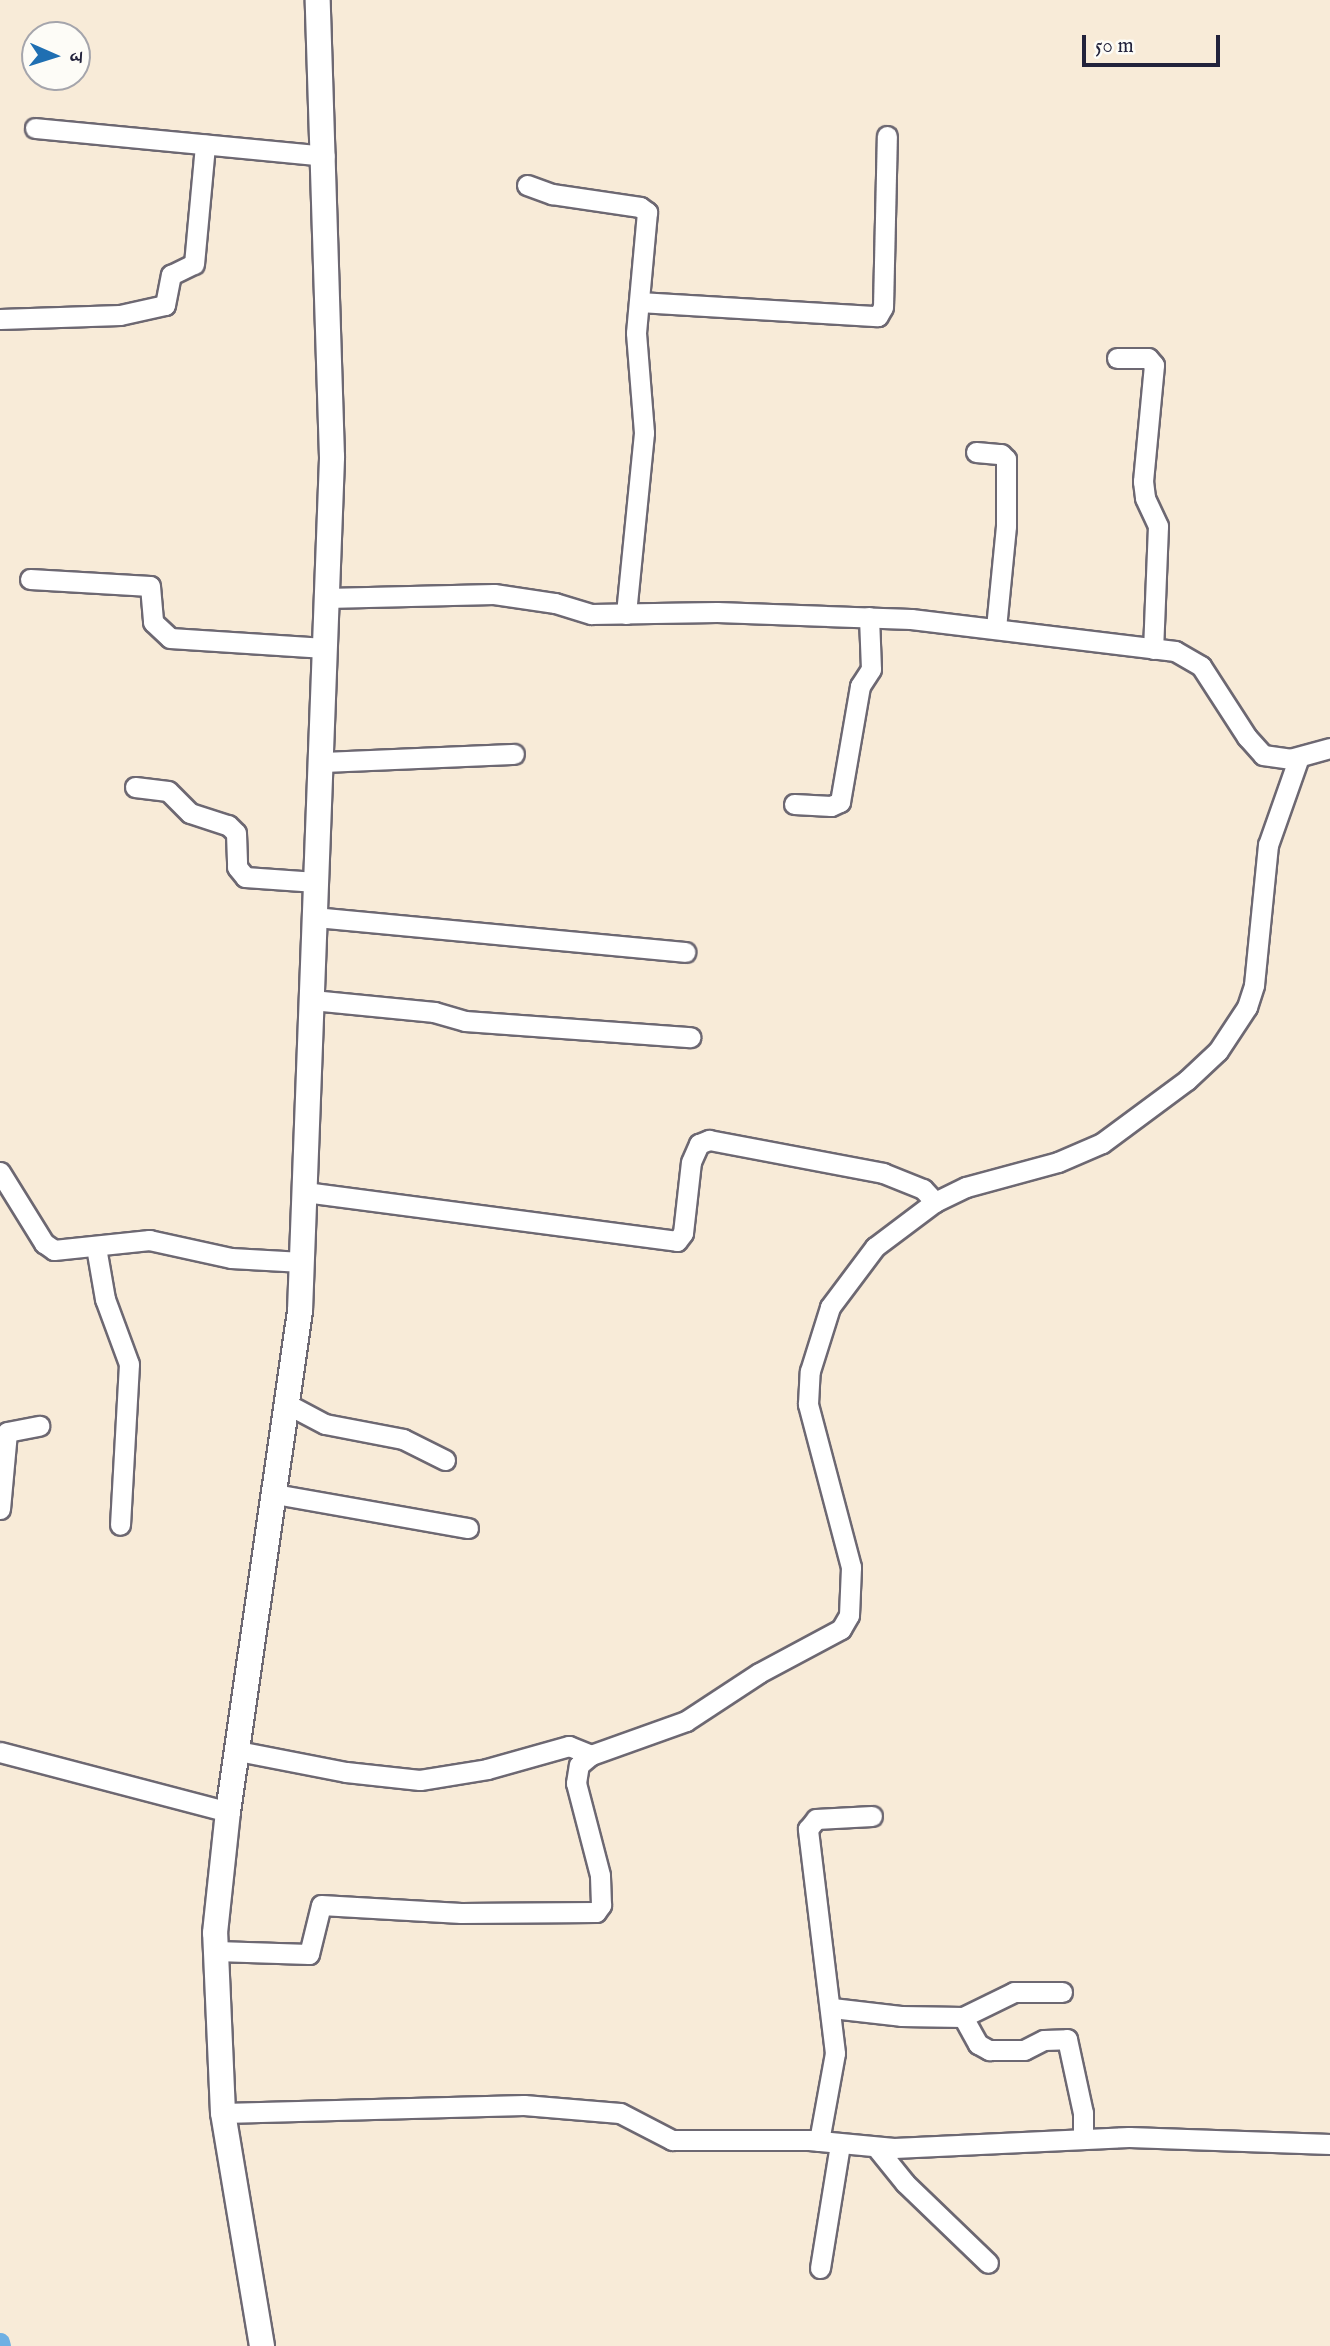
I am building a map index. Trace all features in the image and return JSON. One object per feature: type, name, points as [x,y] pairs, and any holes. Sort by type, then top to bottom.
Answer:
[{"type":"main road","points":[[262,2346],[223,2113],[216,1951],[228,1812],[275,1494],[302,1262],[332,457],[325,156],[318,0]]},
{"type":"street","points":[[35,128],[325,156]]},
{"type":"street","points":[[639,302],[878,316],[883,300],[887,136]]},
{"type":"street","points":[[0,319],[120,315],[165,305],[171,275],[194,264],[205,145]]},
{"type":"street","points":[[527,185],[552,194],[645,208],[648,216],[636,333],[644,433],[626,614]]},
{"type":"street","points":[[1117,358],[1148,358],[1154,365],[1143,481],[1144,498],[1158,526],[1153,649]]},
{"type":"street","points":[[976,452],[1001,454],[1006,459],[1006,526],[996,628]]},
{"type":"street","points":[[30,579],[150,586],[153,622],[170,638],[325,648]]},
{"type":"street","points":[[326,597],[494,594],[555,603],[591,614],[869,617],[996,628],[1183,653],[1201,666],[1255,748],[1284,758],[1330,748]]},
{"type":"street","points":[[794,804],[831,806],[840,802],[860,686],[871,669],[869,617]]},
{"type":"street","points":[[321,762],[514,754]]},
{"type":"street","points":[[238,1751],[346,1772],[420,1780],[458,1776],[561,1747],[585,1751],[686,1720],[759,1673],[841,1629],[849,1615],[851,1567],[813,1433],[810,1371],[830,1307],[849,1277],[876,1247],[935,1202],[966,1187],[1058,1162],[1102,1143],[1187,1080],[1218,1051],[1247,1007],[1254,985],[1268,845],[1284,758]]},
{"type":"street","points":[[135,787],[168,791],[190,813],[228,825],[236,833],[237,867],[246,877],[316,882]]},
{"type":"street","points":[[315,917],[685,952]]},
{"type":"street","points":[[312,1000],[434,1012],[465,1021],[690,1037]]},
{"type":"street","points":[[305,1192],[677,1241],[683,1233],[691,1162],[699,1144],[709,1140],[883,1173],[922,1189],[935,1202]]},
{"type":"street","points":[[0,1172],[44,1243],[64,1252],[149,1240],[231,1258],[302,1262]]},
{"type":"street","points":[[96,1247],[105,1299],[129,1364],[120,1525]]},
{"type":"street","points":[[287,1404],[325,1424],[403,1439],[445,1460]]},
{"type":"street","points":[[0,1509],[7,1432],[39,1426]]},
{"type":"street","points":[[275,1494],[468,1528]]},
{"type":"street","points":[[216,1951],[309,1954],[321,1905],[461,1913],[596,1912],[601,1905],[600,1875],[576,1783],[585,1751]]},
{"type":"street","points":[[0,1752],[228,1812]]},
{"type":"street","points":[[819,2141],[835,2053],[832,2008],[808,1829],[816,1819],[872,1816]]},
{"type":"street","points":[[832,2008],[901,2017],[962,2017],[1014,1992],[1062,1992]]},
{"type":"street","points":[[962,2017],[978,2044],[989,2050],[1024,2050],[1051,2038],[1070,2041],[1083,2140]]},
{"type":"street","points":[[223,2113],[524,2105],[620,2113],[672,2140],[819,2141],[876,2147],[1207,2137],[1330,2144]]},
{"type":"street","points":[[820,2268],[840,2144]]},
{"type":"street","points":[[876,2147],[905,2183],[988,2263]]},
{"type":"waterway","points":[[0,2342],[1,2346]]}]
